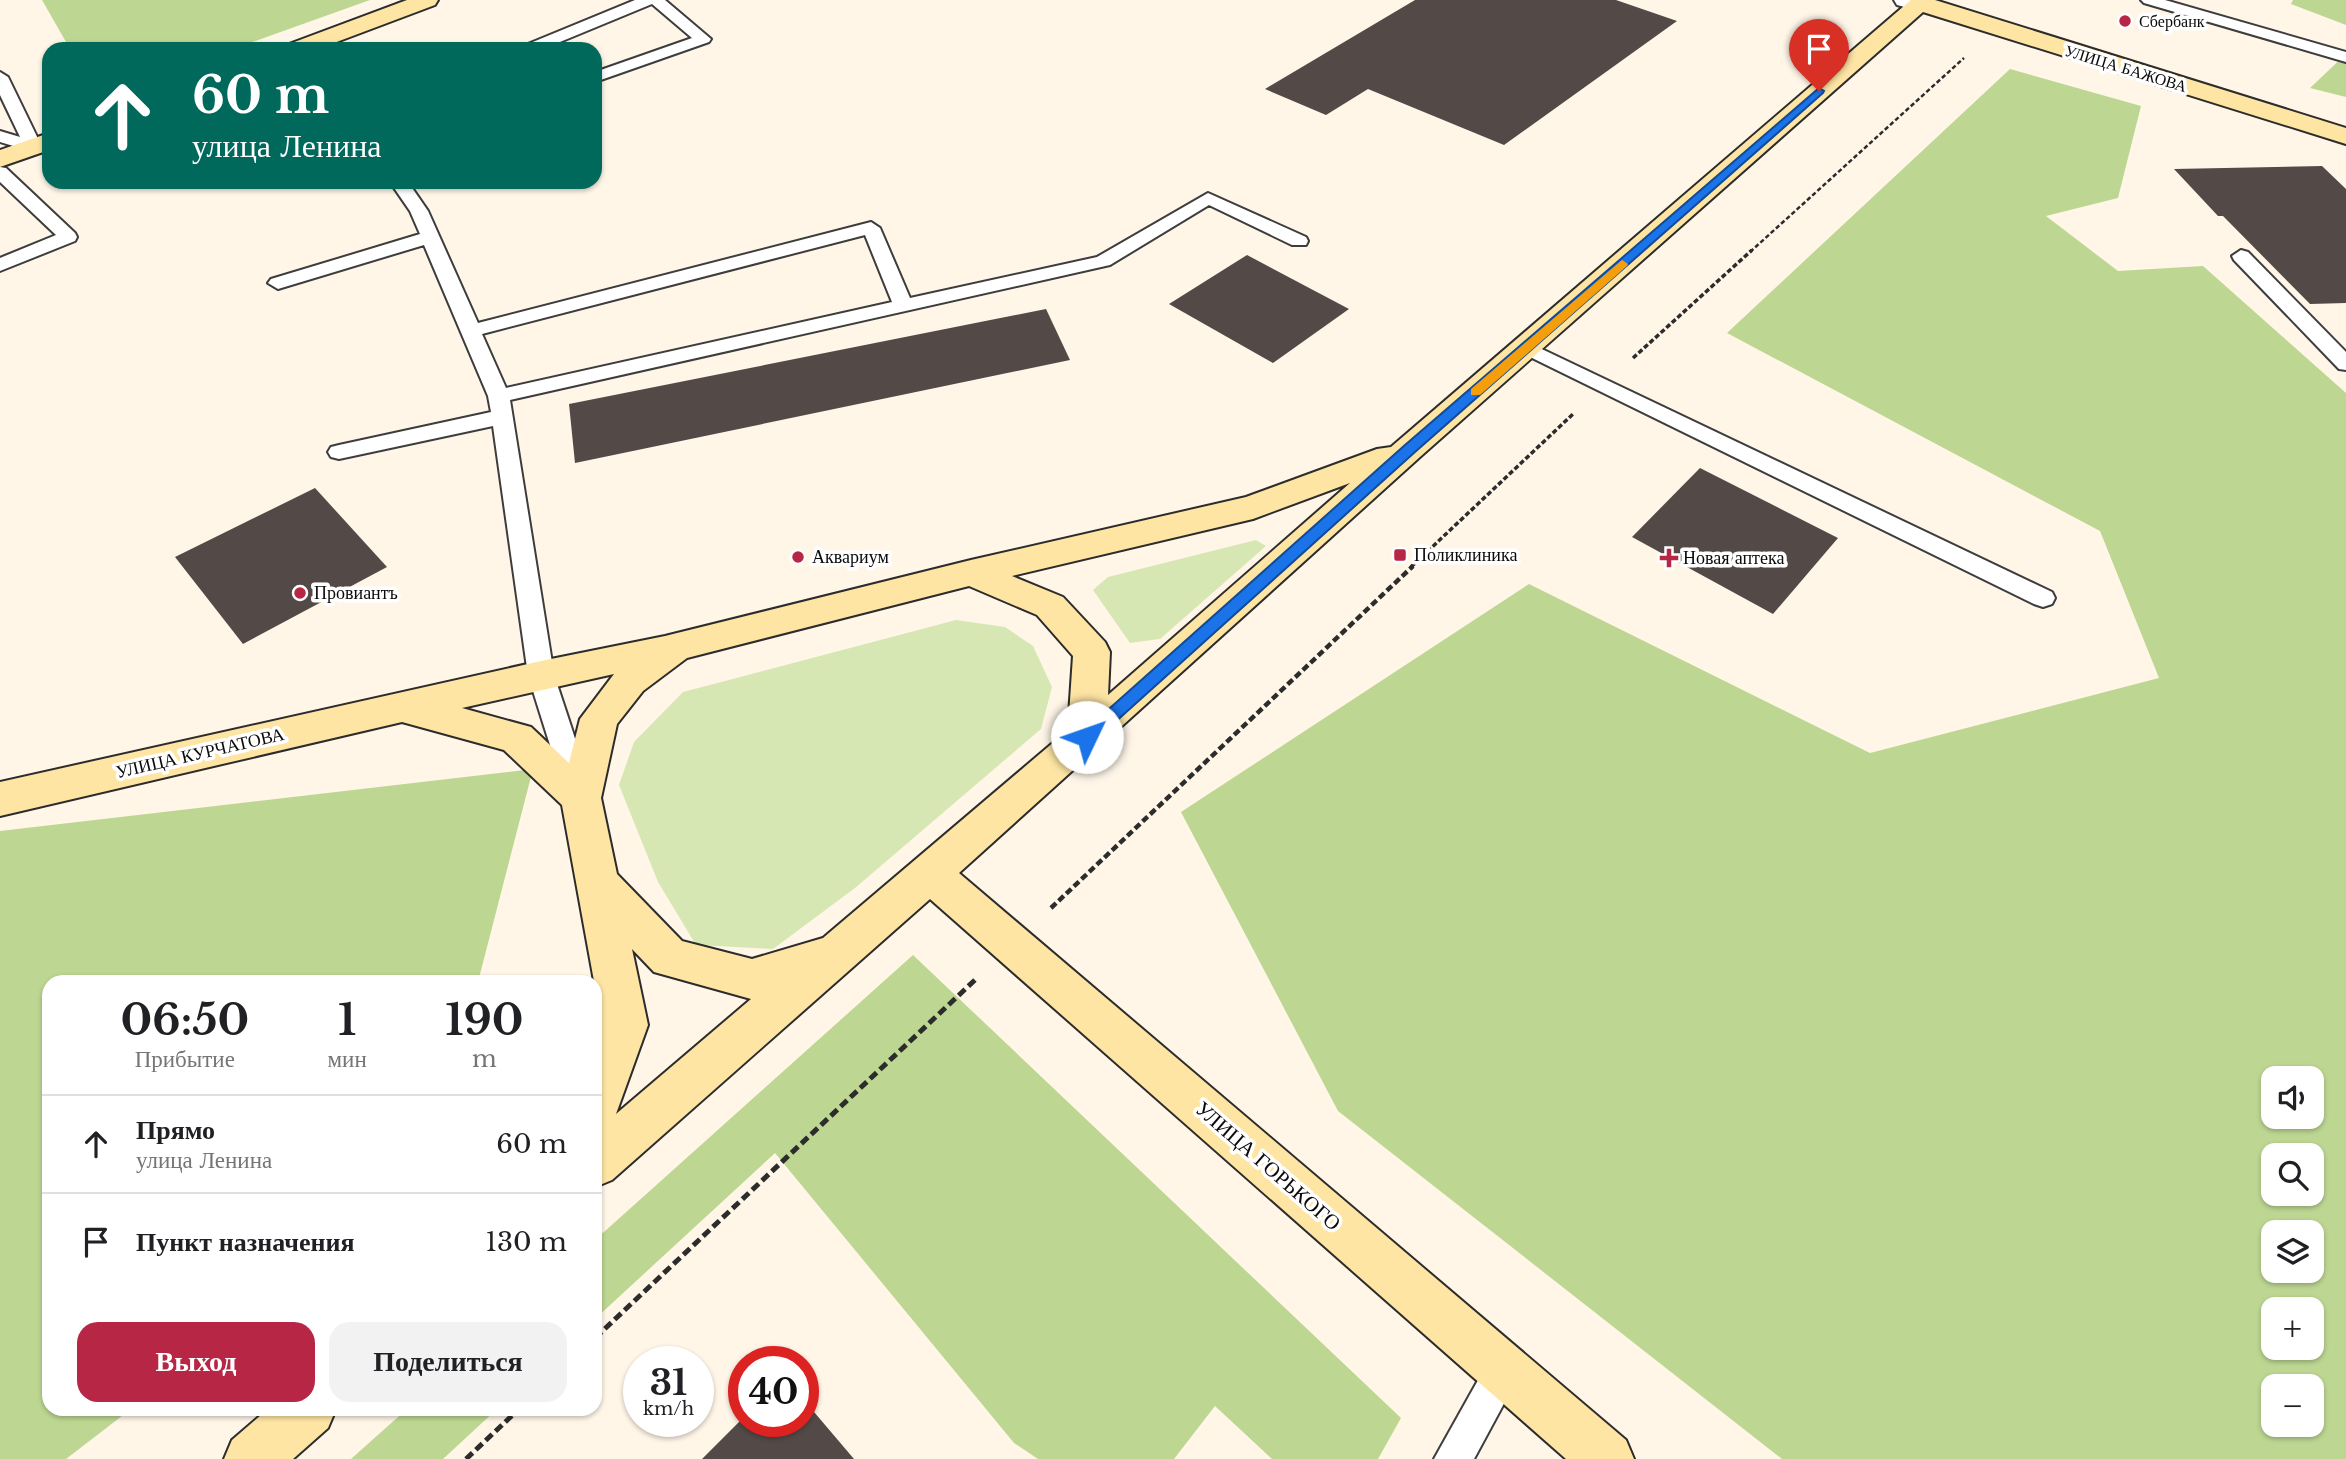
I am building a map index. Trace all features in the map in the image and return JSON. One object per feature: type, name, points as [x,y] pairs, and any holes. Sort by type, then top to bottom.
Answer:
[{"type":"street","points":[[316,42],[427,0]]},
{"type":"street","points":[[602,1157],[1087,737],[1916,1]]},
{"type":"street","name":"УЛИЦА БАЖОВА","points":[[1916,1],[2346,136]]},
{"type":"street","points":[[0,159],[41,144]]},
{"type":"street","name":"УЛИЦА КУРЧАТОВА","points":[[0,799],[541,675],[676,647],[971,573],[1253,507],[1410,449]]},
{"type":"street","points":[[971,573],[1050,606],[1092,652],[1087,737]]},
{"type":"street","points":[[602,1089],[625,1025],[581,798],[599,719],[630,681],[676,647]]},
{"type":"street","points":[[401,707],[517,738],[581,798]]},
{"type":"street","name":"УЛИЦА ГОРЬКОГО","points":[[929,873],[1607,1459]]},
{"type":"street","points":[[598,883],[669,958],[752,979],[837,951]]},
{"type":"street","points":[[251,1459],[301,1416]]},
{"type":"lane","points":[[546,42],[648,0]]},
{"type":"lane","points":[[602,75],[703,39],[656,0]]},
{"type":"lane","points":[[2150,0],[2346,57]]},
{"type":"lane","points":[[0,77],[41,144]]},
{"type":"lane","points":[[0,136],[41,144]]},
{"type":"lane","points":[[0,172],[68,237],[0,265]]},
{"type":"lane","points":[[404,189],[419,211],[500,406],[541,675],[581,798]]},
{"type":"lane","points":[[339,452],[500,406],[904,305],[1103,261],[1208,198],[1299,241]]},
{"type":"lane","points":[[471,331],[871,228],[904,305]]},
{"type":"lane","points":[[278,282],[430,237]]},
{"type":"lane","points":[[2242,256],[2346,364]]},
{"type":"lane","points":[[1527,348],[2043,598]]},
{"type":"lane","points":[[1453,1459],[1504,1370]]},
{"type":"path","points":[[602,1331],[1603,384],[1995,27]]},
{"type":"path","points":[[466,1459],[512,1416]]},
{"type":"green space","points":[[42,0],[370,0],[253,42],[66,42]]},
{"type":"green space","points":[[2293,0],[2346,0],[2346,25],[2291,4]]},
{"type":"green space","points":[[2346,54],[2346,97],[2310,88]]},
{"type":"green space","points":[[2010,69],[2141,106],[2118,198],[2046,216],[2118,271],[2203,266],[2346,393],[2346,1459],[1782,1459],[1338,1111],[1181,812],[1529,584],[1870,753],[2159,678],[2100,531],[1727,333]]},
{"type":"green space","points":[[1256,540],[1266,546],[1160,639],[1130,643],[1093,590],[1108,577]]},
{"type":"green space","points":[[956,620],[1005,627],[1033,646],[1052,687],[1041,729],[855,888],[773,949],[696,945],[658,882],[619,785],[634,742],[683,692]]},
{"type":"green space","points":[[533,769],[480,975],[42,975],[42,1416],[122,1416],[66,1459],[0,1459],[0,831]]},
{"type":"green space","points":[[913,955],[1401,1418],[1378,1459],[1272,1459],[1215,1406],[1174,1459],[1038,1459],[1014,1443],[775,1153],[602,1313],[602,1234]]},
{"type":"green space","points":[[399,1416],[489,1416],[443,1459],[351,1459]]},
{"type":"building","points":[[1415,0],[1616,0],[1677,21],[1504,145],[1368,89],[1326,115],[1265,89]]},
{"type":"building","points":[[2322,166],[2346,189],[2346,303],[2310,304],[2223,216],[2218,216],[2174,169]]},
{"type":"building","points":[[1247,255],[1349,309],[1273,363],[1169,304]]},
{"type":"building","points":[[1046,309],[1070,360],[575,463],[569,404]]},
{"type":"building","points":[[1700,468],[1838,538],[1773,614],[1632,537]]},
{"type":"building","points":[[315,488],[387,567],[243,644],[175,557]]},
{"type":"building","points":[[819,1418],[854,1459],[702,1459],[728,1433],[728,1437],[819,1437]]},
{"type":"slow traffic","points":[[1475,392],[1622,264]]},
{"type":"place","name":"Сбербанк","points":[[2125,21]]},
{"type":"place","name":"Поликлиника","points":[[1400,555]]},
{"type":"place","name":"Аквариум","points":[[798,557]]},
{"type":"place","name":"Новая аптека","points":[[1669,558]]},
{"type":"place","name":"Провиантъ","points":[[300,593]]},
{"type":"route","points":[[1087,737],[1410,449],[1819,91]]}]
